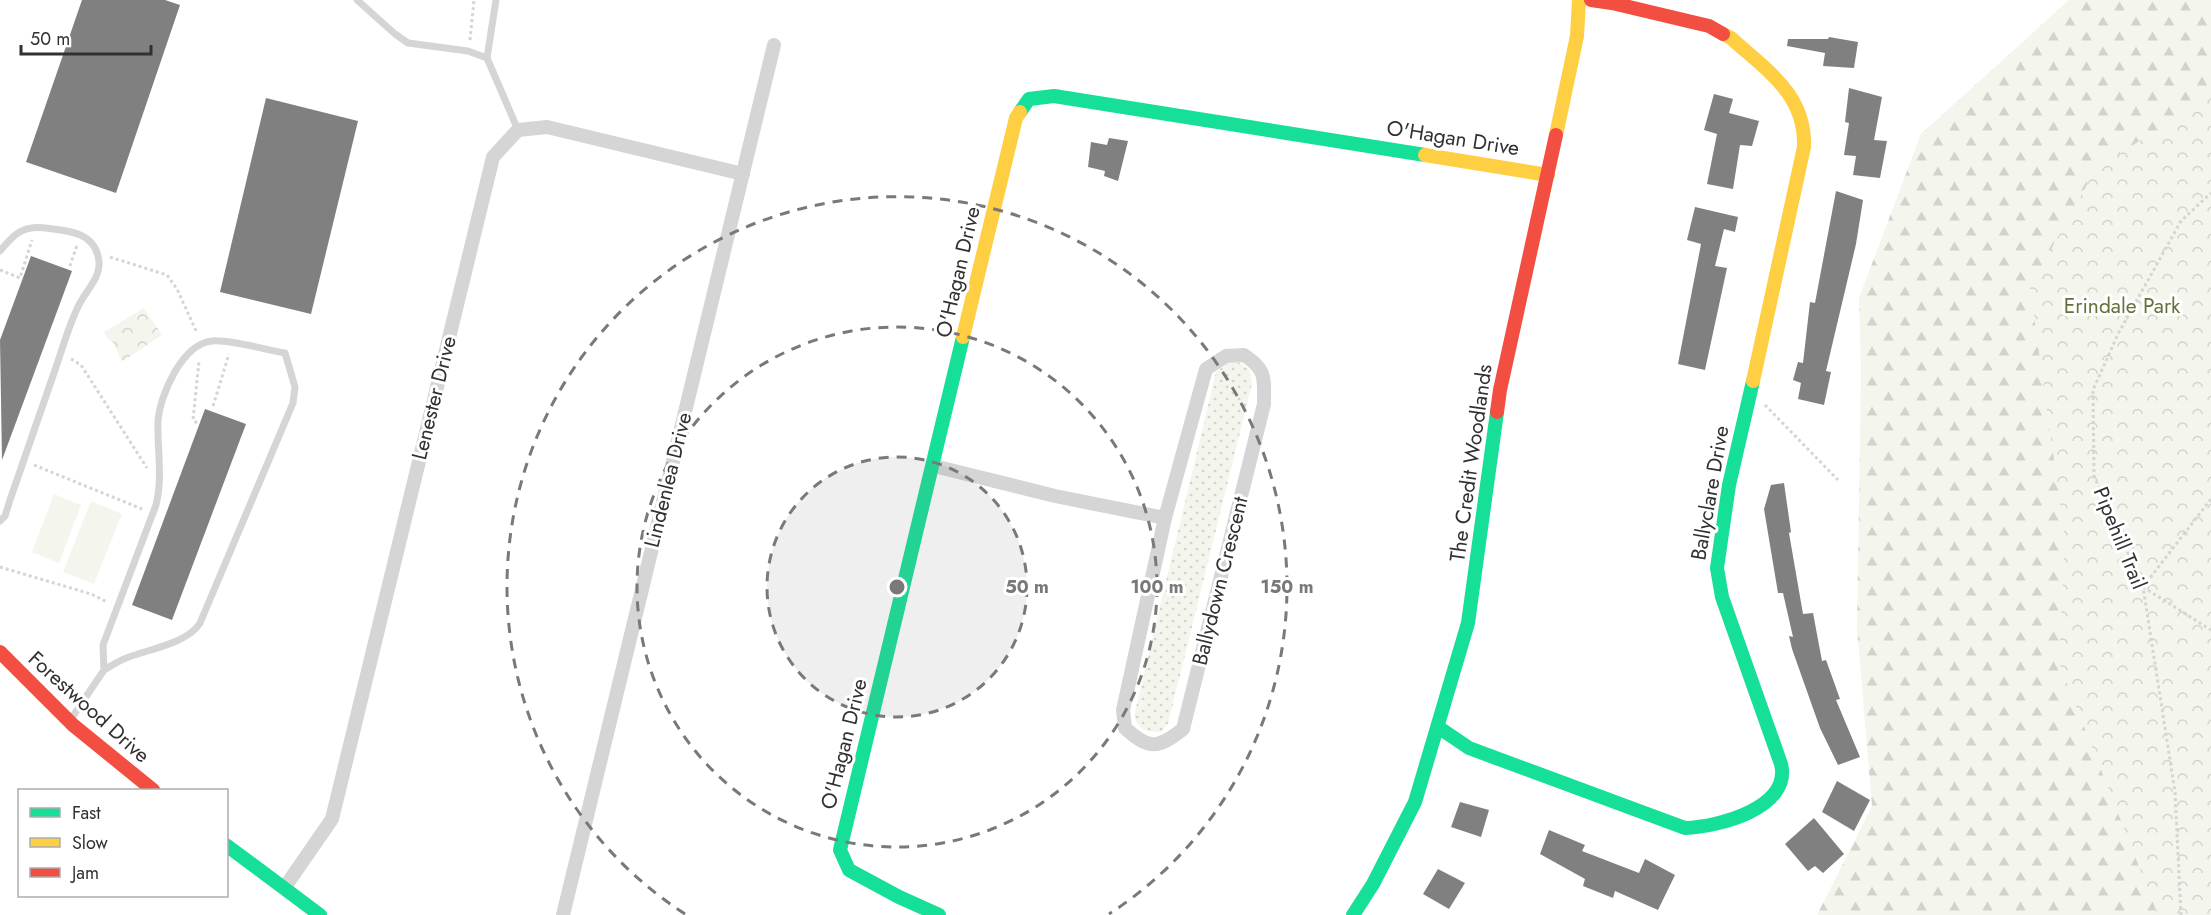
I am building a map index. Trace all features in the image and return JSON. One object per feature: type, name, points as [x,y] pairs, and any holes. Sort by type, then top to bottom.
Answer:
[{"type":"street","name":"The Credit Woodlands","points":[[1353,915],[1373,884],[1415,802],[1468,623],[1500,390],[1577,36],[1579,0]]},
{"type":"street","name":"Ballyclare Drive","points":[[1438,727],[1469,748],[1685,828],[1697,829],[1714,826],[1758,807],[1769,801],[1783,779],[1783,768],[1722,597],[1717,568],[1729,485],[1752,390],[1806,135],[1802,113],[1792,96],[1720,30],[1612,3],[1591,0]]},
{"type":"street","name":"Lindenlea Drive","points":[[562,915],[774,45]]},
{"type":"street","name":"O'Hagan Drive","points":[[939,915],[849,870],[840,850],[1016,118],[1029,99],[1054,96],[1548,175]]},
{"type":"street","points":[[518,129],[547,127],[742,174]]},
{"type":"street","name":"Lenester Drive","points":[[285,887],[332,819],[492,157],[518,129]]},
{"type":"street","name":"Ballydown Crescent","points":[[1244,355],[1258,364],[1264,379],[1264,404],[1183,729],[1169,740],[1151,745],[1138,741],[1125,728],[1123,710],[1165,518],[1206,369],[1226,356],[1244,355]]},
{"type":"street","points":[[934,466],[1055,496],[1165,518]]},
{"type":"street","name":"Forestwood Drive","points":[[0,651],[69,721],[113,761],[152,789]]},
{"type":"street","points":[[228,846],[320,915]]},
{"type":"lane","points":[[357,0],[408,43],[468,51],[487,58]]},
{"type":"lane","points":[[496,0],[487,58],[518,129]]},
{"type":"lane","points":[[0,251],[23,229],[33,226],[76,233],[91,241],[99,258],[98,273],[78,305],[5,516],[0,521]]},
{"type":"lane","points":[[69,721],[104,670],[126,658],[185,638],[196,630],[293,403],[295,387],[285,353],[215,340],[199,345],[186,356],[171,380],[158,422],[159,493],[103,645],[104,670]]},
{"type":"path","points":[[468,51],[474,0]]},
{"type":"path","name":"Pipehill Trail","points":[[2181,915],[2175,792],[2143,587],[2094,476],[2092,390],[2118,334],[2181,221],[2211,193]]},
{"type":"path","points":[[0,270],[20,278],[32,240],[33,226]]},
{"type":"path","points":[[70,266],[77,244],[76,233]]},
{"type":"path","points":[[99,258],[107,256],[167,275],[177,289],[198,335]]},
{"type":"path","points":[[213,406],[232,344]]},
{"type":"path","points":[[197,423],[193,420],[193,413],[200,352]]},
{"type":"path","points":[[60,356],[77,361],[81,365],[148,469]]},
{"type":"path","points":[[1752,390],[1838,480]]},
{"type":"path","points":[[24,461],[144,510],[147,502]]},
{"type":"path","points":[[2211,499],[2143,587],[2211,630]]},
{"type":"path","points":[[0,567],[92,594],[117,606]]},
{"type":"green space","points":[[2069,0],[2211,0],[2211,178],[2172,915],[1817,915],[1872,806],[1857,628],[1861,371],[1859,298],[1921,134]]},
{"type":"green space","name":"Erindale Park","points":[[2211,88],[2211,915],[2158,915],[2059,663],[2065,540],[2030,287],[2095,170],[2182,113]]},
{"type":"green space","points":[[144,308],[162,335],[122,362],[113,342],[104,332]]},
{"type":"green space","points":[[1238,362],[1249,369],[1252,384],[1168,724],[1161,732],[1147,731],[1141,728],[1134,716],[1216,372],[1226,364]]},
{"type":"green space","points":[[54,494],[81,505],[59,563],[32,552]]},
{"type":"green space","points":[[91,501],[122,514],[94,584],[63,572]]},
{"type":"building","points":[[82,0],[165,0],[180,5],[116,193],[26,162]]},
{"type":"building","points":[[1829,37],[1858,42],[1854,68],[1823,66],[1825,53],[1787,46],[1788,39],[1828,39]]},
{"type":"building","points":[[1849,88],[1882,97],[1874,140],[1887,141],[1880,178],[1853,175],[1856,156],[1844,155],[1849,123],[1845,122]]},
{"type":"building","points":[[1714,94],[1733,99],[1729,113],[1759,121],[1752,146],[1740,145],[1733,189],[1707,184],[1717,134],[1704,130]]},
{"type":"building","points":[[266,98],[358,121],[311,314],[220,292]]},
{"type":"building","points":[[1109,138],[1128,141],[1118,181],[1104,176],[1105,171],[1088,167],[1091,142],[1107,145]]},
{"type":"building","points":[[1836,191],[1863,200],[1856,244],[1826,371],[1831,372],[1824,405],[1798,399],[1801,383],[1793,380],[1798,362],[1803,363],[1810,302],[1815,303]]},
{"type":"building","points":[[1695,207],[1738,217],[1735,232],[1724,229],[1715,266],[1727,268],[1705,370],[1678,364],[1701,244],[1687,240]]},
{"type":"building","points":[[31,256],[72,271],[2,460],[0,340]]},
{"type":"building","points":[[205,409],[246,424],[172,620],[132,605]]},
{"type":"building","points":[[1784,483],[1791,532],[1789,533],[1803,614],[1813,613],[1822,661],[1826,660],[1840,699],[1836,700],[1860,757],[1838,765],[1820,728],[1792,649],[1789,636],[1793,637],[1783,593],[1778,593],[1764,509],[1771,485]]},
{"type":"building","points":[[1837,781],[1870,800],[1854,831],[1822,812]]},
{"type":"building","points":[[1460,802],[1489,810],[1481,837],[1451,827]]},
{"type":"building","points":[[1814,818],[1844,854],[1823,873],[1815,866],[1808,871],[1785,844]]},
{"type":"building","points":[[1549,830],[1585,845],[1582,851],[1639,873],[1645,859],[1675,875],[1658,910],[1615,891],[1613,898],[1583,886],[1585,879],[1540,854]]},
{"type":"building","points":[[1438,869],[1465,883],[1449,909],[1423,894]]},
{"type":"traffic: fast","points":[[1020,112],[1029,99],[1054,96],[1425,155]]},
{"type":"traffic: fast","points":[[939,915],[849,870],[840,850],[963,337]]},
{"type":"traffic: fast","points":[[1438,727],[1469,748],[1685,828],[1733,819],[1750,812],[1775,792],[1781,779],[1781,764],[1722,597],[1717,568],[1729,485],[1753,381]]},
{"type":"traffic: fast","points":[[1353,915],[1373,884],[1415,802],[1468,623],[1497,412]]},
{"type":"traffic: fast","points":[[228,846],[320,915]]},
{"type":"traffic: slow","points":[[1556,135],[1577,36],[1579,0]]},
{"type":"traffic: slow","points":[[1723,34],[1731,38],[1781,85],[1791,98],[1803,128],[1804,147],[1753,381]]},
{"type":"traffic: slow","points":[[963,337],[1016,118],[1020,112]]},
{"type":"traffic: slow","points":[[1425,155],[1548,175]]},
{"type":"traffic: jam","points":[[1591,0],[1709,26],[1723,34]]},
{"type":"traffic: jam","points":[[1497,412],[1556,135]]},
{"type":"traffic: jam","points":[[0,652],[73,725],[152,789]]}]
